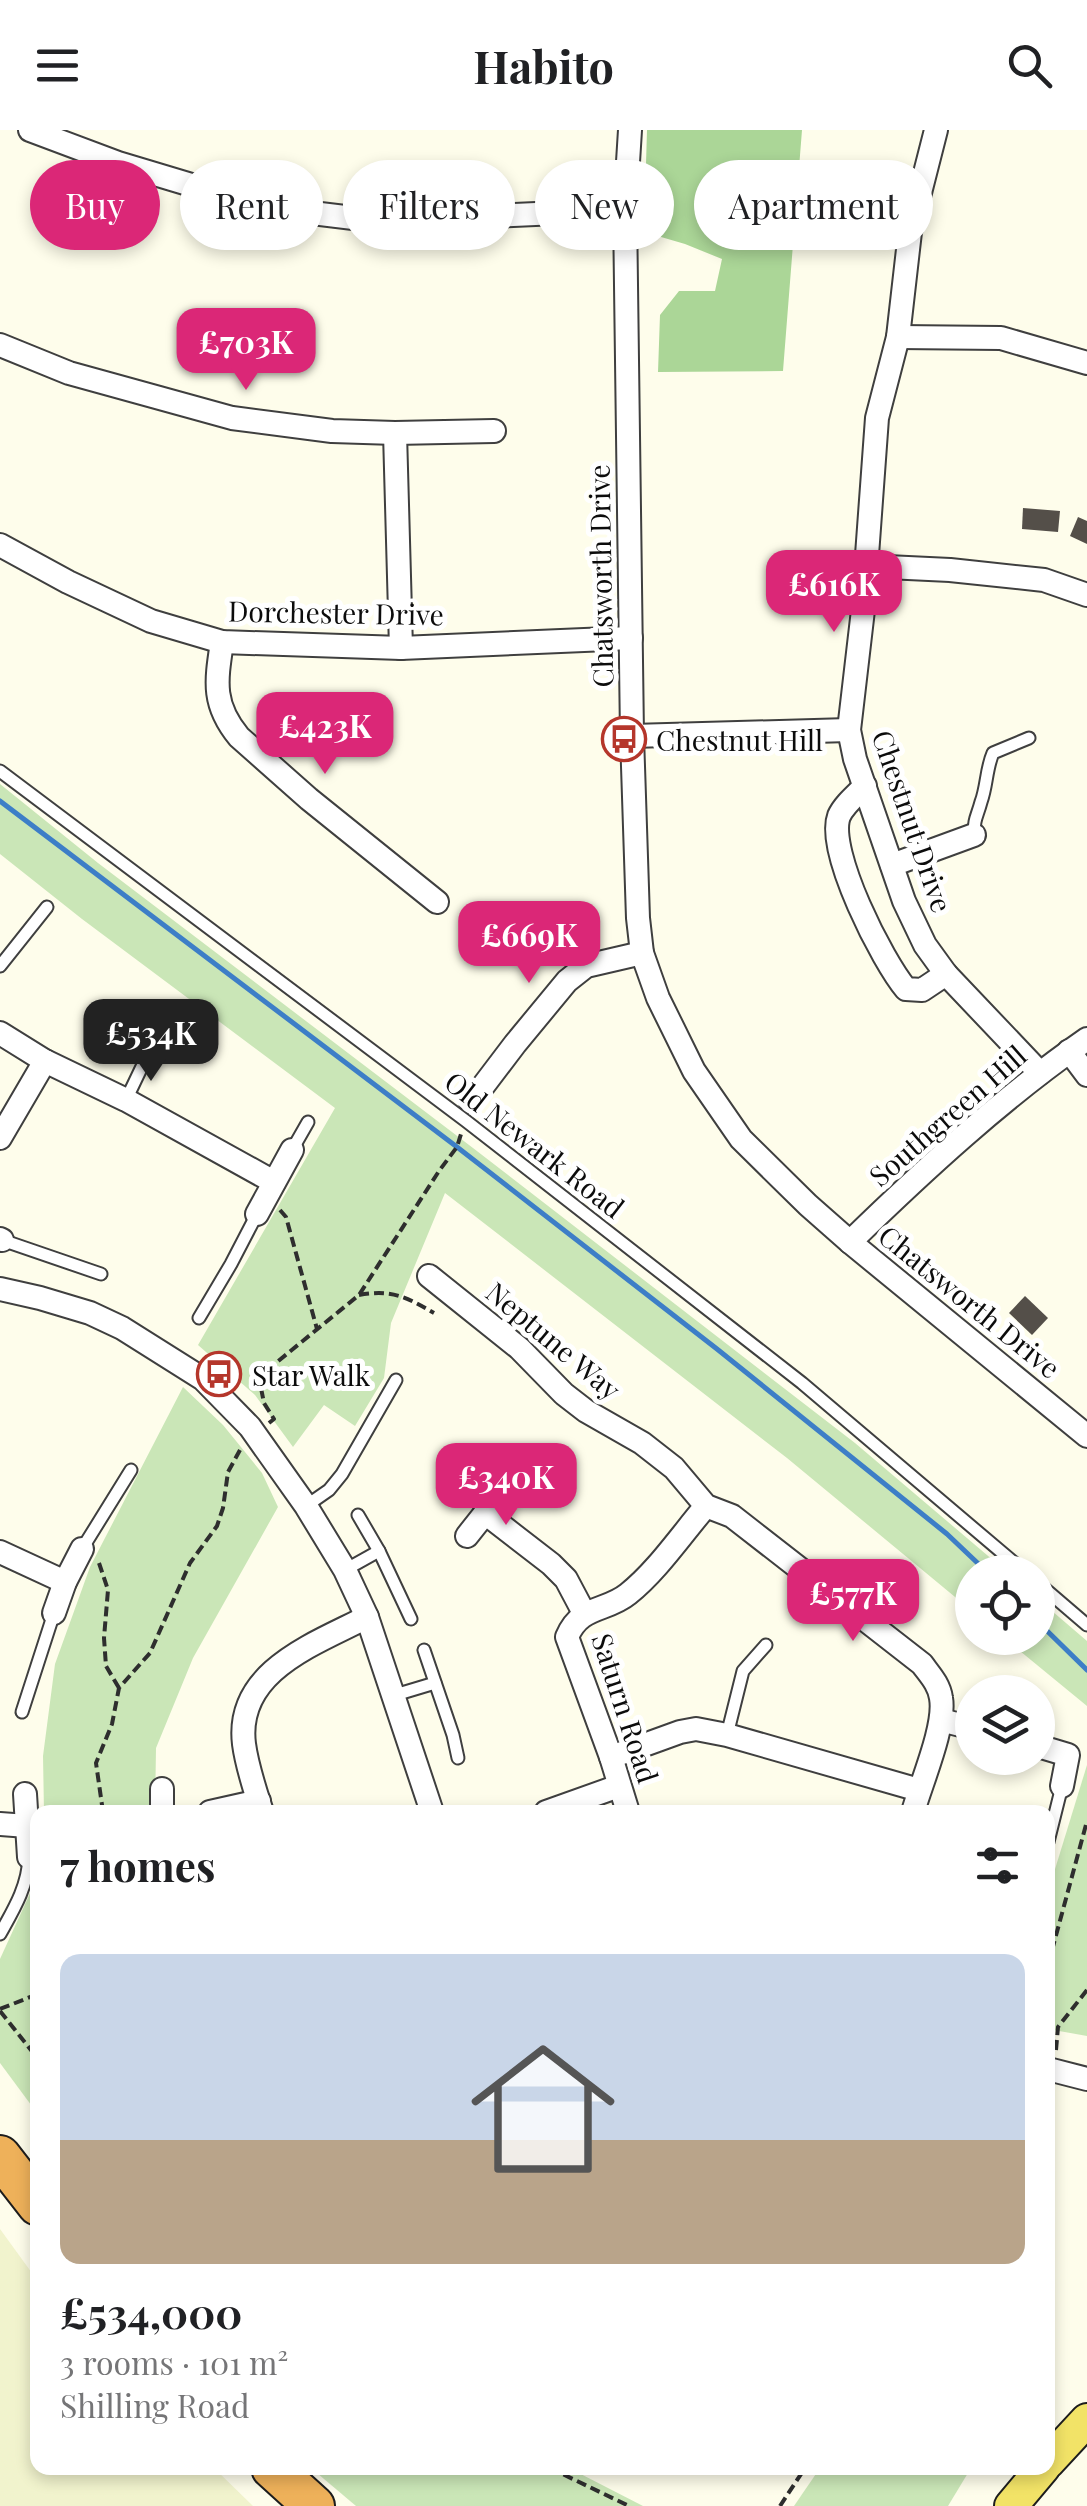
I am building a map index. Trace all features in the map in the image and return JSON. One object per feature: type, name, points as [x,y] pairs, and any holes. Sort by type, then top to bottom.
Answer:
[{"type":"highway","points":[[0,2156],[30,2195]]},
{"type":"highway","points":[[280,2475],[314,2506]]},
{"type":"main road","points":[[1055,2454],[1087,2420]]},
{"type":"main road","points":[[1011,2506],[1037,2475]]},
{"type":"street","points":[[30,130],[118,163],[218,193],[312,213],[378,222],[535,214]]},
{"type":"street","name":"Chatsworth Drive","points":[[628,160],[630,130]]},
{"type":"street","name":"Chestnut Drive","points":[[936,130],[910,232],[898,336],[878,418],[849,730],[855,760],[904,902],[925,946],[946,974],[1040,1074]]},
{"type":"street","name":"Chatsworth Drive","points":[[626,250],[630,638],[638,918],[642,953],[658,998],[694,1071],[752,1150],[850,1242],[1087,1436]]},
{"type":"street","points":[[898,336],[1001,338],[1087,363]]},
{"type":"street","points":[[0,345],[69,373],[232,418],[332,430],[494,431]]},
{"type":"street","points":[[396,433],[401,648]]},
{"type":"street","name":"Dorchester Drive","points":[[0,545],[151,621],[222,642],[401,648],[630,638]]},
{"type":"street","points":[[866,566],[1044,580],[1087,596]]},
{"type":"street","points":[[222,642],[218,701],[229,725],[309,798],[424,878],[437,902]]},
{"type":"street","points":[[632,736],[849,730]]},
{"type":"street","points":[[865,786],[839,817],[843,860],[858,904],[875,942],[906,989],[922,990],[946,974]]},
{"type":"street","points":[[892,865],[974,835]]},
{"type":"street","points":[[471,1102],[567,982],[586,966],[642,953]]},
{"type":"street","points":[[0,1033],[45,1061],[126,1100],[265,1198],[292,1150]]},
{"type":"street","points":[[1078,1045],[1087,1075]]},
{"type":"street","name":"Southgreen Hill","points":[[850,1242],[905,1189],[1078,1045]]},
{"type":"street","points":[[0,1138],[45,1061]]},
{"type":"street","name":"Neptune Way","points":[[429,1276],[520,1348],[586,1412],[642,1443],[674,1468],[706,1506],[732,1516],[922,1664],[937,1683],[942,1700],[941,1720]]},
{"type":"street","points":[[0,1289],[90,1313],[146,1341],[203,1379],[250,1427],[345,1570],[367,1617],[430,1805]]},
{"type":"street","name":"Neptune Way","points":[[434,1313],[450,1294]]},
{"type":"street","points":[[467,1536],[505,1488]]},
{"type":"street","name":"Saturn Road","points":[[626,1805],[612,1756],[567,1636],[584,1613],[623,1598],[638,1585],[706,1506]]},
{"type":"street","points":[[485,1513],[566,1579],[584,1613]]},
{"type":"street","points":[[54,1613],[82,1549]]},
{"type":"street","points":[[0,1552],[65,1582]]},
{"type":"street","points":[[260,1805],[244,1740],[249,1702],[275,1668],[367,1617]]},
{"type":"street","points":[[612,1756],[696,1730],[727,1735],[916,1801],[941,1720],[955,1724]]},
{"type":"street","points":[[1055,1751],[1068,1755],[1062,1786]]},
{"type":"street","points":[[566,1805],[619,1786]]},
{"type":"street","points":[[25,1794],[29,1857]]},
{"type":"street","points":[[0,1824],[27,1826]]},
{"type":"street","points":[[1055,2070],[1087,2079]]},
{"type":"lane","points":[[974,835],[974,815],[981,804],[993,753],[1029,738]]},
{"type":"lane","name":"Old Newark Road","points":[[0,771],[450,1110],[802,1383],[1005,1555]]},
{"type":"lane","points":[[0,966],[47,908]]},
{"type":"lane","points":[[126,1100],[159,1031],[175,1008]]},
{"type":"lane","points":[[292,1150],[308,1122]]},
{"type":"lane","points":[[199,1318],[265,1198]]},
{"type":"lane","points":[[1,1239],[101,1274]]},
{"type":"lane","points":[[306,1506],[329,1490],[342,1474],[396,1380]]},
{"type":"lane","points":[[505,1488],[522,1465]]},
{"type":"lane","points":[[82,1549],[131,1470]]},
{"type":"lane","points":[[358,1515],[410,1620]]},
{"type":"lane","points":[[345,1570],[379,1551]]},
{"type":"lane","points":[[1055,1598],[1087,1625]]},
{"type":"lane","points":[[22,1712],[54,1613]]},
{"type":"lane","points":[[727,1735],[743,1671],[766,1645]]},
{"type":"lane","points":[[424,1650],[458,1758]]},
{"type":"lane","points":[[394,1695],[435,1683]]},
{"type":"lane","points":[[1055,1814],[1062,1786]]},
{"type":"lane","points":[[0,1934],[24,1886],[29,1857]]},
{"type":"path","points":[[265,1198],[286,1217],[317,1329]]},
{"type":"path","points":[[360,1295],[379,1292],[404,1296],[434,1313]]},
{"type":"path","points":[[82,1549],[100,1564],[108,1590],[106,1666],[119,1688]]},
{"type":"path","points":[[1055,1939],[1087,1821]]},
{"type":"path","points":[[1055,2045],[1058,2027],[1087,1990]]},
{"type":"path","points":[[30,1997],[0,2010],[30,2049]]},
{"type":"path","points":[[565,2475],[629,2506]]},
{"type":"path","points":[[780,2506],[800,2475]]},
{"type":"green space","points":[[647,130],[802,130],[800,160],[694,160],[694,248],[674,241],[674,160],[646,160]]},
{"type":"green space","points":[[700,250],[793,250],[783,371],[658,372],[660,315],[679,291],[715,291],[722,259]]},
{"type":"green space","points":[[0,784],[855,1443],[987,1555],[955,1555],[955,1597],[787,1458],[445,1193],[391,1323],[384,1378],[355,1426],[324,1405],[293,1447],[255,1395],[198,1345],[335,1108],[0,854]]},
{"type":"green space","points":[[183,1387],[223,1425],[262,1473],[278,1507],[193,1658],[156,1748],[155,1805],[44,1805],[43,1756],[55,1664],[90,1567]]},
{"type":"green space","points":[[1055,1614],[1087,1641],[1087,1706],[1055,1680],[1055,1675],[1049,1675],[1025,1655],[1055,1655]]},
{"type":"green space","points":[[1087,1765],[1087,2036],[1055,2030],[1055,1869]]},
{"type":"green space","points":[[30,1893],[30,2104],[0,2063],[0,1959]]},
{"type":"green space","points":[[0,2229],[30,2270],[30,2475],[221,2475],[253,2506],[0,2506]]},
{"type":"green space","points":[[319,2475],[583,2475],[643,2506],[356,2506]]},
{"type":"green space","points":[[815,2475],[967,2475],[948,2506],[794,2506]]},
{"type":"building","points":[[1023,508],[1060,511],[1058,532],[1022,529]]},
{"type":"building","points":[[1078,517],[1087,521],[1087,544],[1070,536]]},
{"type":"building","points":[[1025,1296],[1048,1318],[1032,1335],[1009,1313]]},
{"type":"waterway","points":[[0,801],[717,1349],[969,1555]]},
{"type":"waterway","points":[[1055,1639],[1087,1670]]},
{"type":"place","name":"Chestnut Hill","points":[[624,739]]},
{"type":"place","name":"Star Walk","points":[[219,1374]]}]
